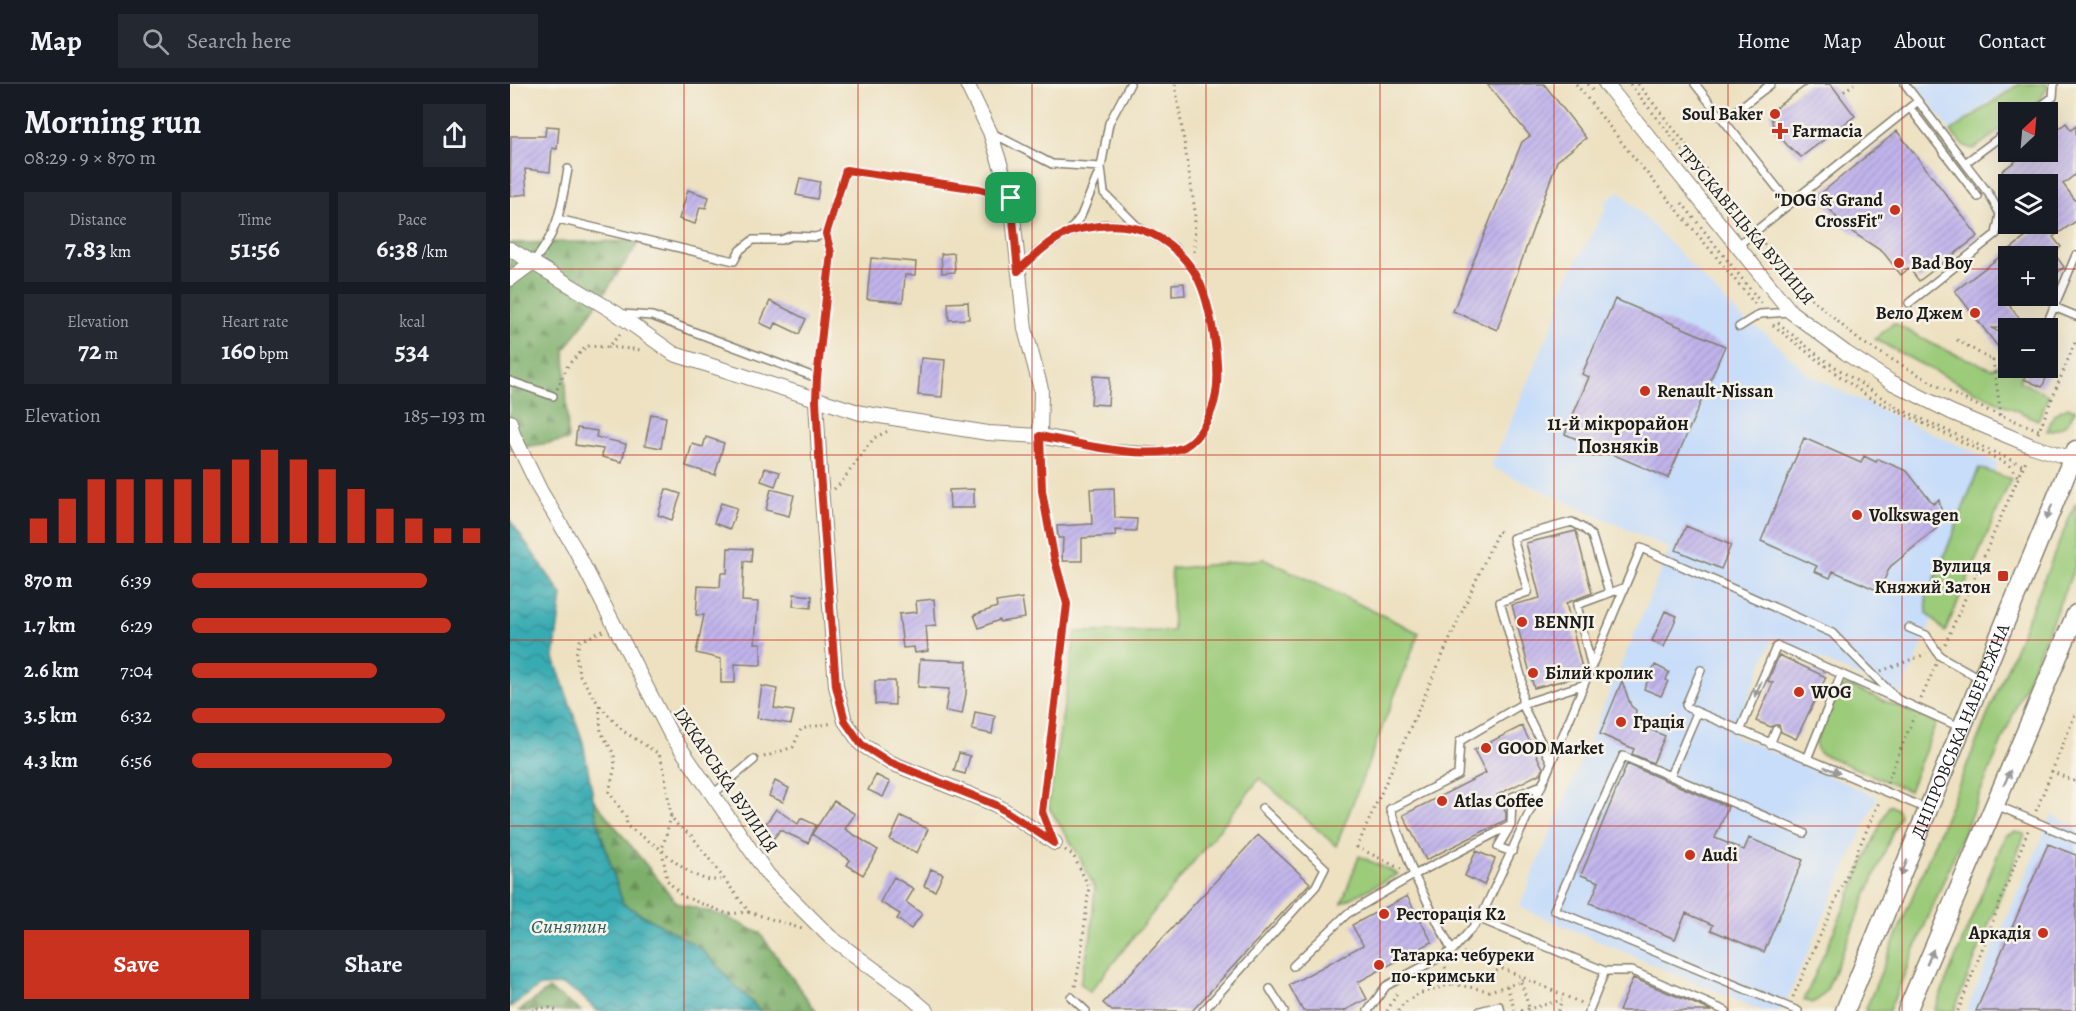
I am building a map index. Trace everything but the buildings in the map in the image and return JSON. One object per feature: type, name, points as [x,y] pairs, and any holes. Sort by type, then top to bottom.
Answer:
[{"type":"main road","name":"ДНІПРОВСЬКА НАБЕРЕЖНА","points":[[1845,1011],[2075,456]]},
{"type":"main road","points":[[1907,1011],[2076,614]]},
{"type":"street","points":[[967,84],[990,132],[1011,198],[1025,329],[1041,388],[1040,436]]},
{"type":"street","name":"ТРУСКАВЕЦЬКА ВУЛИЦЯ","points":[[1606,84],[1791,312],[1846,353],[1891,382],[1951,412],[2032,446],[2075,456]]},
{"type":"street","points":[[510,249],[616,313],[674,354],[861,413],[988,434],[1040,436],[1068,441]]},
{"type":"street","points":[[510,279],[533,262]]},
{"type":"street","points":[[816,400],[836,686],[845,721],[861,744],[889,762],[996,805],[1054,843]]},
{"type":"street","name":"ІЖКАРСЬКА ВУЛИЦЯ","points":[[510,422],[513,434],[540,490],[574,547],[670,734],[768,875],[830,937],[927,1011]]},
{"type":"lane","points":[[1018,271],[1038,252],[1069,232],[1081,216],[1101,167],[1109,123],[1130,84]]},
{"type":"lane","points":[[1695,84],[1790,204]]},
{"type":"lane","points":[[1905,84],[1989,194],[2000,214],[1996,234],[1909,303]]},
{"type":"lane","points":[[2046,102],[2053,97],[2054,84]]},
{"type":"lane","points":[[1724,120],[1766,86]]},
{"type":"lane","points":[[1737,246],[1918,101]]},
{"type":"lane","points":[[1910,108],[1978,197]]},
{"type":"lane","points":[[990,132],[1052,164],[1101,167]]},
{"type":"lane","points":[[1965,163],[1998,138]]},
{"type":"lane","points":[[1101,167],[1104,193],[1138,227],[1174,247],[1194,271]]},
{"type":"lane","points":[[533,262],[554,231],[568,169]]},
{"type":"lane","points":[[816,400],[831,253],[826,234],[846,170],[979,189],[1011,198]]},
{"type":"lane","points":[[558,219],[734,261],[740,250],[753,240],[781,240],[792,236],[815,237],[826,234]]},
{"type":"lane","points":[[1069,232],[1106,224],[1138,227]]},
{"type":"lane","points":[[2049,318],[2076,255]]},
{"type":"lane","points":[[2054,307],[2076,316]]},
{"type":"lane","points":[[1738,327],[1760,314],[1791,312]]},
{"type":"lane","points":[[616,313],[652,316],[817,378]]},
{"type":"lane","points":[[510,381],[554,396]]},
{"type":"lane","points":[[1068,441],[1095,448],[1163,452]]},
{"type":"lane","points":[[1551,762],[1522,704],[1522,679],[1500,602],[1528,592],[1513,538],[1572,522],[1583,528],[1592,536],[1609,592]]},
{"type":"lane","points":[[1368,1011],[1386,986],[1452,951],[1480,919],[1542,785],[1641,548],[1832,633],[1897,699]]},
{"type":"lane","points":[[1591,665],[1577,604],[1623,588]]},
{"type":"lane","points":[[1909,628],[1926,636],[1940,656],[1981,679]]},
{"type":"lane","points":[[1740,731],[1778,646],[1804,663],[1841,675],[1962,728]]},
{"type":"lane","points":[[1701,670],[1686,705],[1697,712],[1928,809]]},
{"type":"lane","points":[[1807,759],[1841,675]]},
{"type":"lane","points":[[1452,951],[1414,875],[1390,809],[1458,775],[1460,741],[1522,704],[1582,685]]},
{"type":"lane","points":[[1670,776],[1697,712]]},
{"type":"lane","points":[[1770,744],[1776,730]]},
{"type":"lane","points":[[1798,1011],[1554,910],[1623,756],[1804,834]]},
{"type":"lane","points":[[713,794],[754,760]]},
{"type":"lane","points":[[1512,852],[1498,847],[1511,825],[1512,797],[1542,785]]},
{"type":"lane","points":[[1996,805],[2076,839]]},
{"type":"lane","points":[[1203,1011],[1316,886],[1325,868],[1262,808]]},
{"type":"lane","points":[[1293,966],[1347,914],[1414,875],[1511,825]]},
{"type":"lane","points":[[1480,919],[1605,971],[1632,971],[1726,1011]]},
{"type":"lane","points":[[1589,1009],[1605,971]]},
{"type":"lane","points":[[1270,989],[1284,1011]]},
{"type":"lane","points":[[1071,997],[1086,1011]]},
{"type":"lane","points":[[1480,1011],[1499,1006],[1501,1011]]},
{"type":"path","points":[[1163,452],[1184,446],[1197,435],[1207,419],[1216,394],[1217,369],[1207,301],[1194,271],[1195,211],[1174,84]]},
{"type":"path","points":[[1630,84],[1795,284],[1860,341],[1945,390],[2039,430]]},
{"type":"path","points":[[1638,84],[1753,234]]},
{"type":"path","points":[[1839,95],[1854,84]]},
{"type":"path","points":[[608,347],[631,324]]},
{"type":"path","points":[[1957,339],[1993,361],[1998,361]]},
{"type":"path","points":[[1789,1008],[2076,340]]},
{"type":"path","points":[[554,396],[568,365],[587,346],[674,354]]},
{"type":"path","points":[[1993,361],[2001,415]]},
{"type":"path","points":[[1926,385],[1986,415],[2016,427]]},
{"type":"path","points":[[822,500],[840,484],[874,438],[910,421]]},
{"type":"path","points":[[1040,436],[1042,491],[1054,557],[1067,604],[1042,812],[1054,843],[1073,855],[1089,887],[1081,955],[1071,997]]},
{"type":"path","points":[[1414,875],[1357,847],[1498,531],[1513,538]]},
{"type":"path","points":[[615,626],[580,641],[576,654],[579,674],[599,705],[623,731],[659,754],[664,770],[671,816],[662,850],[667,880],[682,897],[728,914],[749,912],[830,937]]},
{"type":"path","points":[[1871,675],[1924,654],[1940,656]]},
{"type":"path","points":[[599,705],[601,732],[614,754],[615,766],[609,792],[626,817],[627,826],[662,850],[676,864],[695,875],[713,881],[724,878]]},
{"type":"path","points":[[1958,1011],[2076,712]]},
{"type":"path","points":[[754,760],[793,747],[801,729],[845,721]]},
{"type":"path","points":[[2051,771],[2076,782]]},
{"type":"path","points":[[671,816],[678,826],[692,836],[749,912]]},
{"type":"path","points":[[1452,951],[1472,955],[1589,1009]]},
{"type":"path","points":[[1445,967],[1454,984]]},
{"type":"path","points":[[1398,1011],[1403,1004],[1418,994],[1504,969]]},
{"type":"path","points":[[1454,984],[1489,991],[1522,980]]},
{"type":"path","points":[[1522,980],[1530,1010]]},
{"type":"path","points":[[1507,986],[1515,1011]]},
{"type":"path","points":[[1521,1011],[1563,998]]},
{"type":"path","points":[[1558,1011],[1563,998]]},
{"type":"path","points":[[532,1011],[534,1008],[550,1008],[557,1011]]},
{"type":"shaded area","points":[[1915,84],[2015,84],[1950,130]]},
{"type":"shaded area","points":[[1619,191],[1745,321],[1764,332],[1807,373],[1852,397],[1998,463],[1901,696],[1773,638],[1733,735],[1877,797],[1782,1011],[1762,1011],[1519,907],[1670,549],[1491,467],[1561,304],[1559,293],[1606,208],[1604,203]]},
{"type":"shaded area","name":"Аркадія","points":[[2052,815],[2076,826],[2076,1011],[1966,1011]]},
{"type":"green space","points":[[2019,84],[2047,84],[2048,86],[2038,102],[1998,102],[1998,131],[1974,149],[1963,145],[1951,131]]},
{"type":"green space","points":[[640,241],[565,350],[568,440],[510,449],[510,243]]},
{"type":"green space","points":[[1894,323],[1938,347],[1992,369],[1998,365],[1998,378],[2021,378],[2019,381],[2049,395],[2038,420],[1955,382],[1875,339]]},
{"type":"green space","points":[[2068,407],[2075,410],[2070,419],[2061,427],[2047,431],[2054,414]]},
{"type":"green space","points":[[1979,468],[2011,479],[1945,632],[1927,613],[1926,591],[1930,592]]},
{"type":"green space","points":[[2076,502],[2076,564],[1889,1011],[1865,1011]]},
{"type":"green space","points":[[1265,559],[1419,633],[1336,846],[1260,778],[1090,992],[1080,983],[1091,936],[1095,889],[1078,854],[1048,806],[1076,632],[1173,631],[1171,569]]},
{"type":"green space","points":[[1847,685],[1936,723],[1909,791],[1819,753],[1815,744],[1838,690]]},
{"type":"green space","points":[[593,799],[677,903],[724,916],[760,933],[816,1011],[760,1011],[699,947],[623,904],[598,824]]},
{"type":"green space","points":[[1889,805],[1897,809],[1900,815],[1827,989],[1813,1003],[1804,1000]]},
{"type":"green space","points":[[2015,832],[2025,834],[1954,1011],[1934,1011],[2005,836]]},
{"type":"green space","points":[[1359,856],[1398,874],[1342,903]]},
{"type":"green space","points":[[549,989],[581,1011],[519,1011]]},
{"type":"water","name":"Синятин","points":[[510,520],[562,595],[554,658],[583,742],[598,824],[623,904],[699,947],[760,1011],[597,1011],[579,994],[563,985],[540,986],[510,1007]]},
{"type":"place","name":"Soul Baker","points":[[1775,114]]},
{"type":"place","name":"Farmacia","points":[[1780,131]]},
{"type":"place","name":"\"DOG & Grand CrossFit\"","points":[[1895,210]]},
{"type":"place","name":"Bad Boy","points":[[1899,263]]},
{"type":"place","name":"Вело Джем","points":[[1975,313]]},
{"type":"place","name":"Renault-Nissan","points":[[1645,391]]},
{"type":"place","name":"Volkswagen","points":[[1857,515]]},
{"type":"place","name":"Вулиця Княжий Затон","points":[[2003,576]]},
{"type":"place","name":"BENNJI","points":[[1522,622]]},
{"type":"place","name":"Білий кролик","points":[[1533,673]]},
{"type":"place","name":"WOG","points":[[1799,692]]},
{"type":"place","name":"Грація","points":[[1621,722]]},
{"type":"place","name":"GOOD Market","points":[[1486,748]]},
{"type":"place","name":"Atlas Coffee","points":[[1442,801]]},
{"type":"place","name":"Audi","points":[[1690,855]]},
{"type":"place","name":"Ресторація K2","points":[[1384,914]]},
{"type":"place","name":"Аркадія","points":[[2043,933]]},
{"type":"place","name":"Татарка: чебуреки по-кримськи","points":[[1379,965]]},
{"type":"district","name":"11-й мікрорайон Позняків","points":[[1618,434]]},
{"type":"route","points":[[846,170],[979,189],[1011,198],[1018,271],[1038,252],[1069,232],[1106,224],[1138,227],[1174,247],[1194,271],[1207,301],[1217,369],[1216,394],[1207,419],[1197,435],[1184,446],[1163,452],[1095,448],[1040,436],[1042,491],[1054,557],[1067,604],[1042,812],[1054,843],[996,805],[889,762],[861,744],[845,721],[836,686],[820,473],[816,400],[831,253],[826,234],[846,170]]}]
